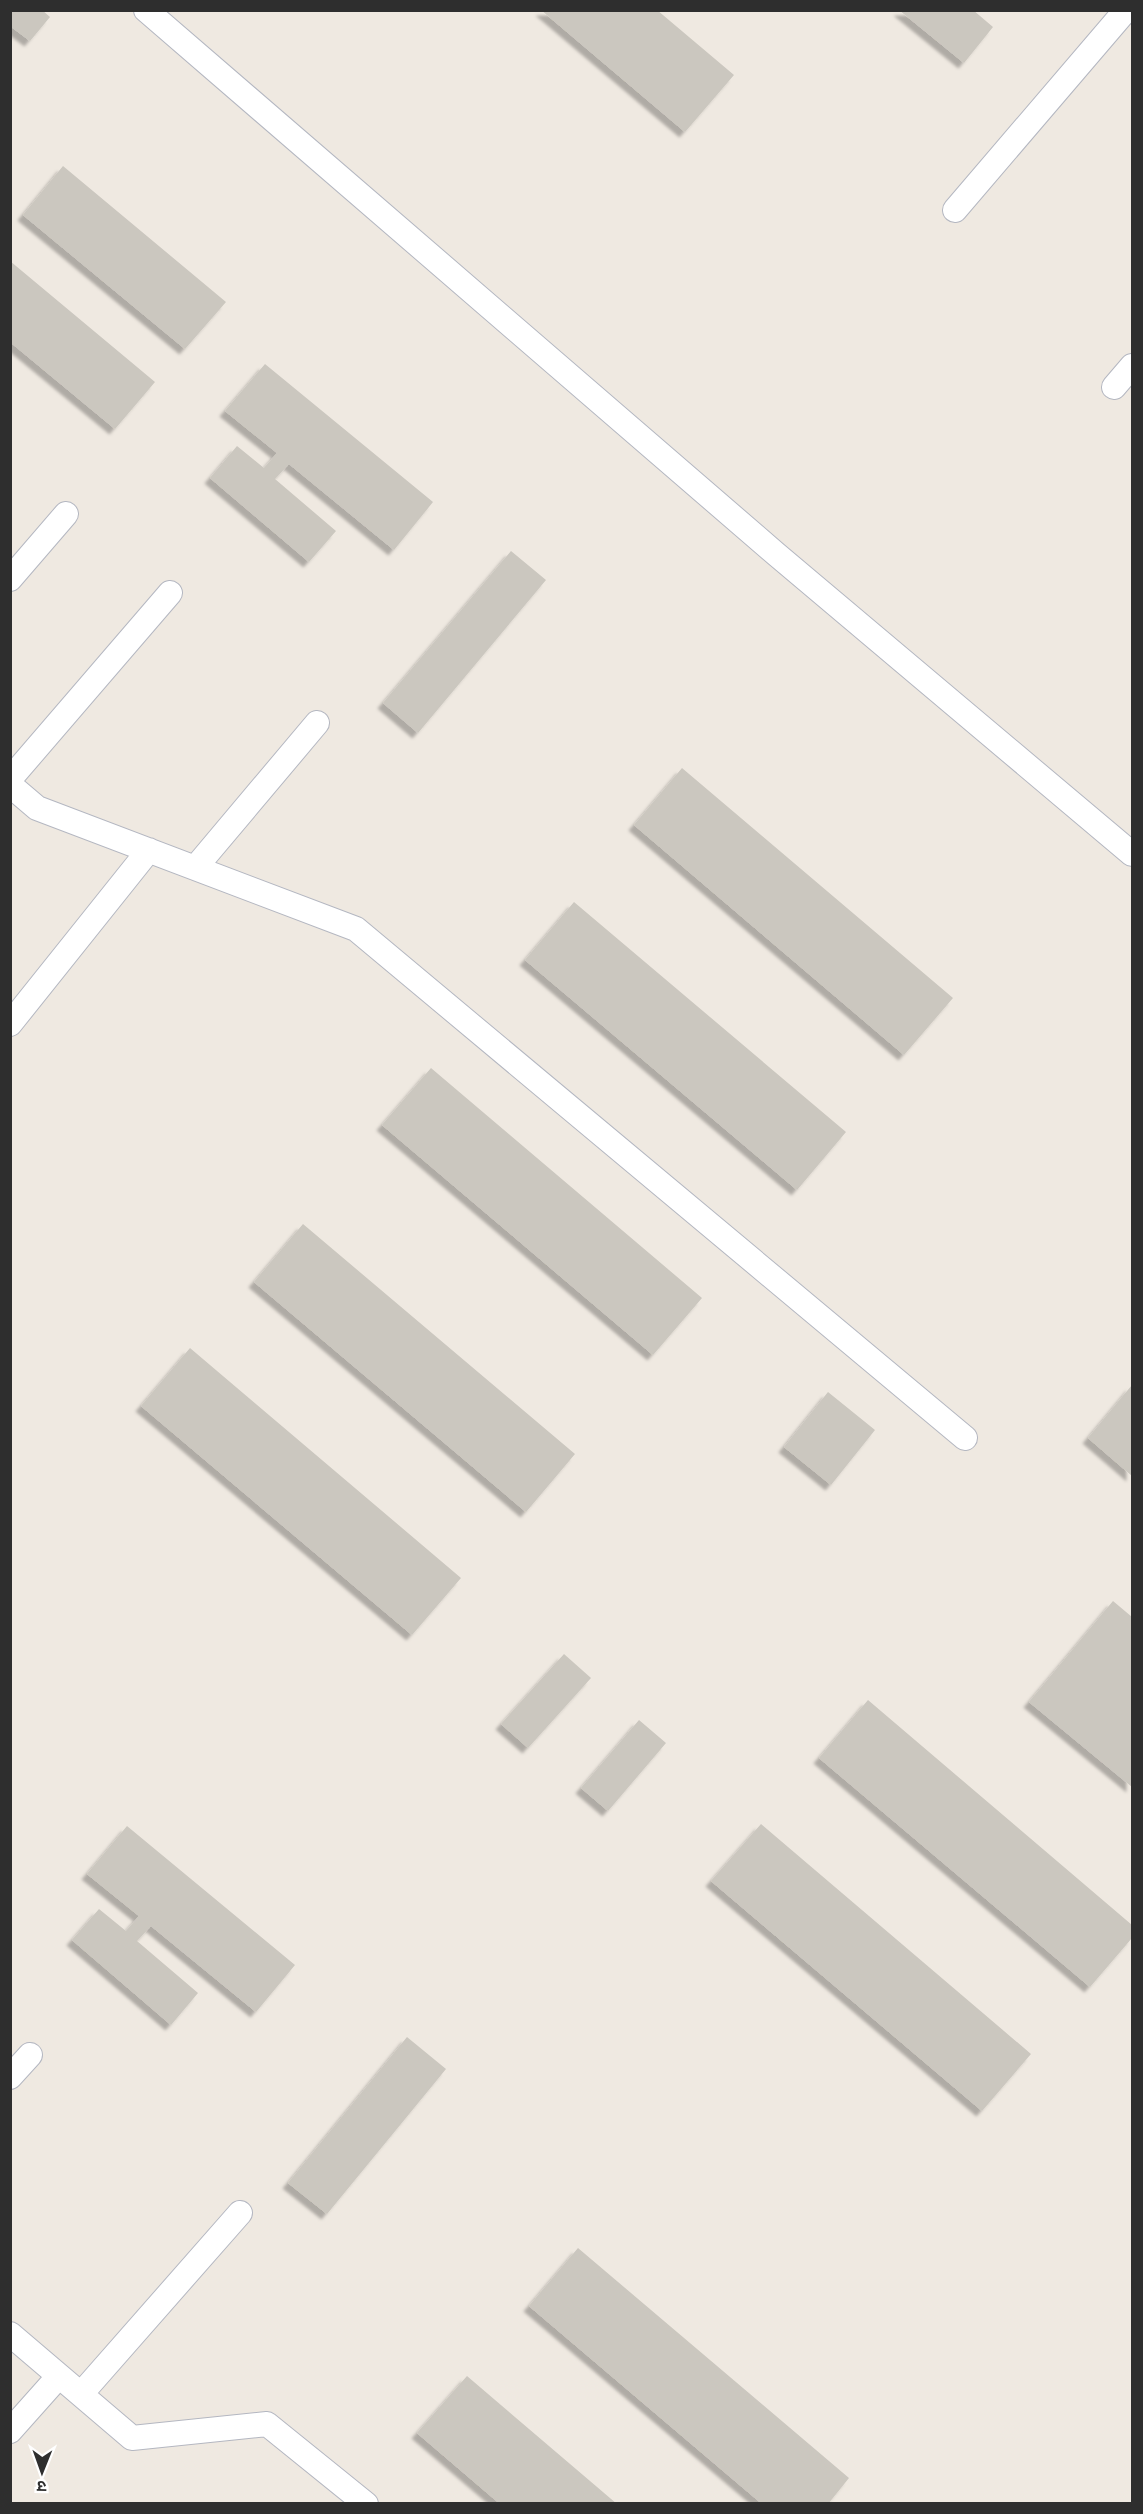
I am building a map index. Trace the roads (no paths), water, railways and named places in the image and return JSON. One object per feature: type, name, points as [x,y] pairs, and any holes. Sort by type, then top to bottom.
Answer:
[{"type":"lane","points":[[146,10],[767,547],[1132,854]]},
{"type":"lane","points":[[954,210],[1126,10]]},
{"type":"lane","points":[[1114,387],[1132,366]]},
{"type":"lane","points":[[10,579],[66,514]]},
{"type":"lane","points":[[10,779],[170,593]]},
{"type":"lane","points":[[195,868],[317,723]]},
{"type":"lane","points":[[10,785],[37,808],[356,929],[965,1438]]},
{"type":"lane","points":[[10,1024],[149,850]]},
{"type":"lane","points":[[10,2077],[30,2055]]},
{"type":"lane","points":[[81,2394],[240,2213]]},
{"type":"lane","points":[[10,2334],[132,2438],[267,2424],[366,2504]]},
{"type":"lane","points":[[10,2431],[59,2376]]}]
